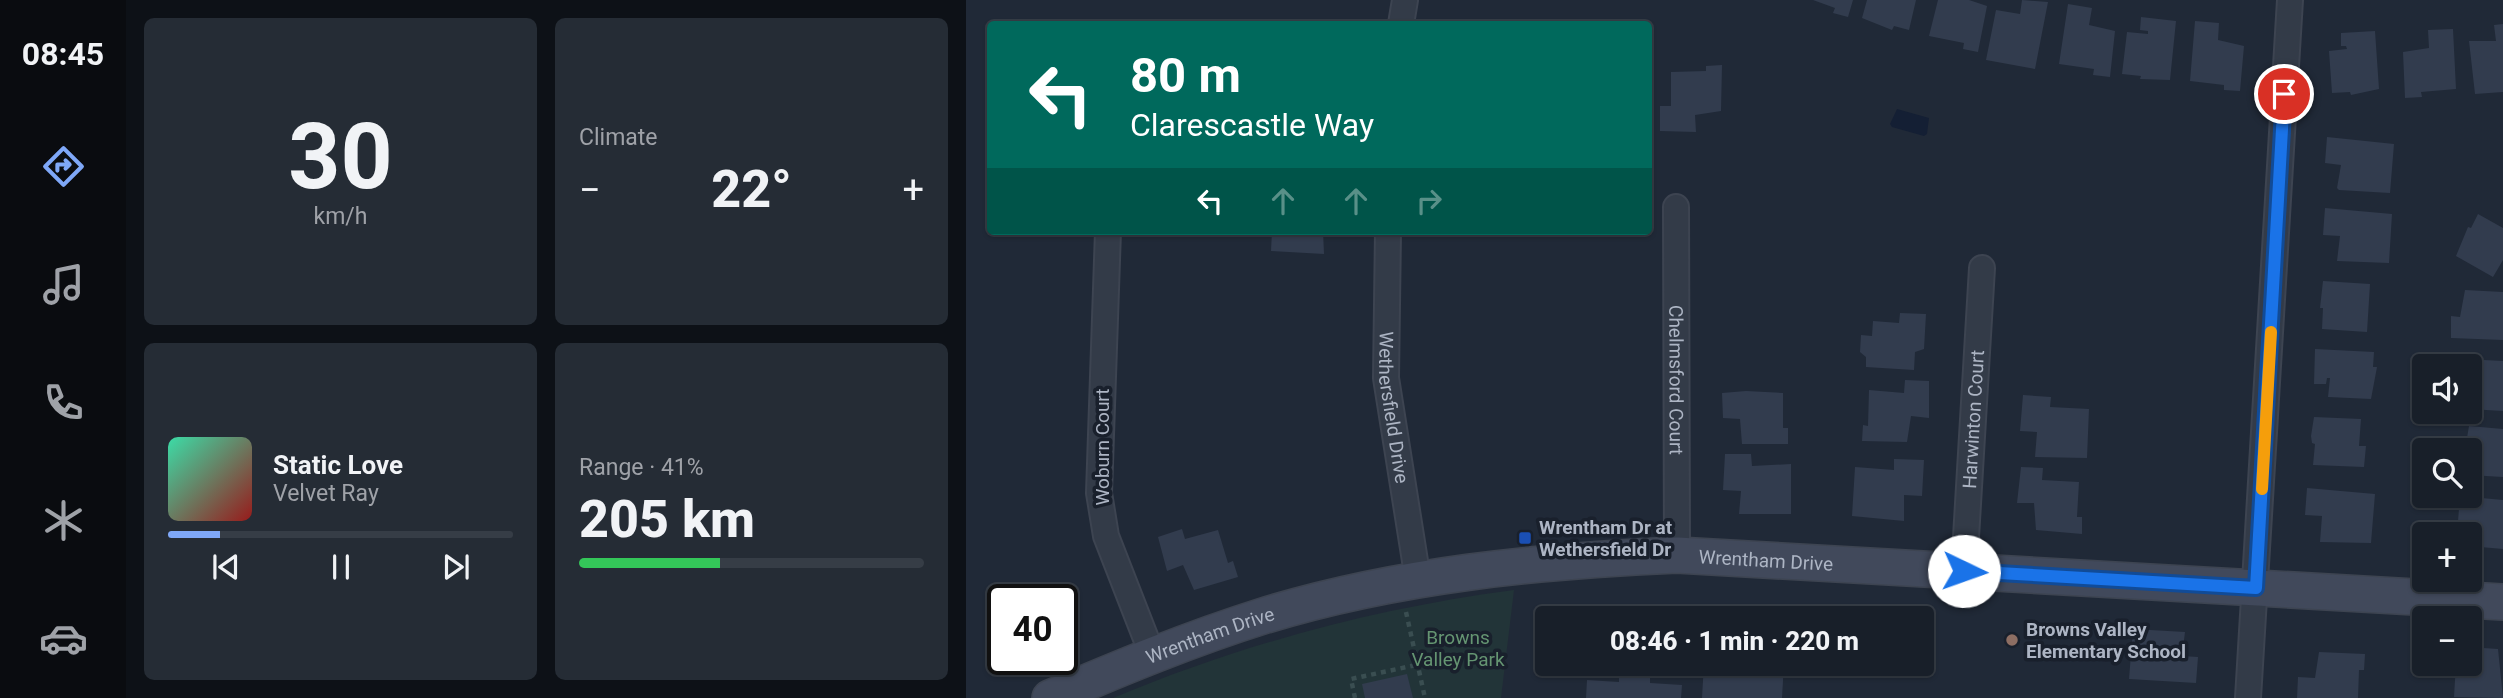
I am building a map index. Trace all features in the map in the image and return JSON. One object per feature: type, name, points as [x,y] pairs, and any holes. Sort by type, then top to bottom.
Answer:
[{"type":"street","points":[[1402,21],[1405,0]]},
{"type":"street","points":[[2248,698],[2290,0]]},
{"type":"street","name":"Chelmsford Court","points":[[1676,207],[1677,555]]},
{"type":"street","name":"Woburn Court","points":[[1108,235],[1098,493],[1107,536],[1152,654]]},
{"type":"street","name":"Wethersfield Drive","points":[[1388,235],[1386,378],[1418,580]]},
{"type":"street","name":"Harwinton Court","points":[[1964,571],[1982,268]]},
{"type":"street","name":"Wrentham Drive","points":[[1050,698],[1152,654],[1266,615],[1418,580],[1527,564],[1677,555],[2503,602]]},
{"type":"path","points":[[1406,612],[1425,698]]},
{"type":"path","points":[[1355,698],[1351,679],[1416,665]]},
{"type":"green space","name":"Browns Valley Park","points":[[1514,590],[1501,698],[1113,698],[1211,661],[1310,630],[1411,607]]},
{"type":"water","points":[[1897,109],[1929,118],[1927,134],[1924,136],[1892,127],[1890,124]]},
{"type":"building","points":[[1813,0],[1853,0],[1848,17],[1833,13],[1835,8]]},
{"type":"building","points":[[1867,0],[1916,0],[1909,30],[1894,26],[1892,30],[1862,18]]},
{"type":"building","points":[[1938,0],[1969,0],[1987,6],[1978,52],[1963,49],[1964,43],[1929,36]]},
{"type":"building","points":[[2022,0],[2048,2],[2035,69],[1986,60],[1996,10],[2020,14]]},
{"type":"building","points":[[2068,4],[2092,8],[2089,25],[2115,31],[2110,77],[2093,75],[2094,69],[2059,64]]},
{"type":"building","points":[[2141,17],[2176,21],[2170,80],[2140,79],[2141,76],[2122,74],[2127,32],[2148,34],[2148,31],[2140,30]]},
{"type":"building","points":[[2195,21],[2219,23],[2218,40],[2244,46],[2240,91],[2224,90],[2224,85],[2190,81]]},
{"type":"building","points":[[2503,24],[2503,92],[2475,94],[2469,41],[2496,41],[2494,25]]},
{"type":"building","points":[[2453,29],[2456,89],[2421,92],[2422,97],[2405,98],[2403,52],[2429,48],[2428,30]]},
{"type":"building","points":[[2375,31],[2379,89],[2351,95],[2350,92],[2332,93],[2329,51],[2347,49],[2346,46],[2341,46],[2341,33]]},
{"type":"building","points":[[1722,65],[1721,111],[1695,115],[1696,132],[1660,131],[1660,106],[1671,106],[1671,72],[1706,71],[1706,66]]},
{"type":"building","points":[[2327,137],[2394,144],[2390,193],[2339,190],[2337,188],[2341,165],[2325,163]]},
{"type":"building","points":[[2325,208],[2392,214],[2389,263],[2337,261],[2340,236],[2323,235]]},
{"type":"building","points":[[2478,214],[2503,228],[2503,260],[2493,277],[2456,256],[2468,227],[2471,228]]},
{"type":"building","points":[[1272,235],[1323,235],[1324,254],[1271,251]]},
{"type":"building","points":[[2323,281],[2370,284],[2367,332],[2322,329],[2323,308],[2320,308]]},
{"type":"building","points":[[2465,290],[2503,292],[2503,340],[2451,338],[2451,316],[2460,317]]},
{"type":"building","points":[[1900,313],[1926,314],[1924,349],[1915,352],[1914,370],[1866,367],[1866,357],[1860,352],[1861,335],[1872,336],[1873,321],[1899,323]]},
{"type":"building","points":[[2315,349],[2374,352],[2373,367],[2377,367],[2371,399],[2328,397],[2330,378],[2327,378],[2326,384],[2314,384]]},
{"type":"building","points":[[2482,360],[2503,361],[2503,411],[2482,410]]},
{"type":"building","points":[[1905,380],[1929,381],[1929,418],[1911,416],[1907,442],[1862,441],[1863,425],[1868,426],[1869,390],[1904,393]]},
{"type":"building","points":[[1722,393],[1783,393],[1783,428],[1788,428],[1788,444],[1742,444],[1740,419],[1723,418]]},
{"type":"building","points":[[2023,395],[2051,397],[2050,407],[2089,409],[2087,458],[2035,457],[2037,432],[2020,431]]},
{"type":"building","points":[[2314,417],[2361,419],[2359,446],[2366,446],[2364,467],[2313,465],[2315,444],[2312,443],[2311,436]]},
{"type":"building","points":[[2469,426],[2503,429],[2503,477],[2482,476],[2482,438],[2467,438]]},
{"type":"building","points":[[1725,454],[1751,454],[1752,466],[1791,464],[1791,514],[1739,514],[1741,491],[1723,490]]},
{"type":"building","points":[[1894,459],[1924,460],[1922,496],[1904,495],[1904,521],[1852,516],[1855,467],[1894,470]]},
{"type":"building","points":[[2021,467],[2043,468],[2042,480],[2079,482],[2077,517],[2082,517],[2082,534],[2036,530],[2034,503],[2017,503]]},
{"type":"building","points":[[2307,488],[2375,494],[2371,543],[2320,542],[2322,516],[2305,515]]},
{"type":"building","points":[[2482,498],[2503,500],[2503,549],[2482,547],[2482,522],[2458,522],[2459,508],[2482,508]]},
{"type":"building","points":[[1182,529],[1185,539],[1218,530],[1228,563],[1233,561],[1238,577],[1194,590],[1183,565],[1167,571],[1158,537]]},
{"type":"building","points":[[2133,629],[2185,632],[2182,656],[2198,657],[2196,683],[2129,679]]},
{"type":"building","points":[[2482,648],[2498,649],[2503,698],[2454,697],[2455,676],[2482,676]]},
{"type":"building","points":[[2319,652],[2365,654],[2364,670],[2359,670],[2358,698],[2297,698],[2298,677],[2315,678]]},
{"type":"building","points":[[1407,674],[1413,698],[1365,698],[1362,684]]},
{"type":"building","points":[[1619,676],[1650,678],[1650,683],[1682,685],[1681,698],[1586,698],[1587,680],[1619,682]]},
{"type":"building","points":[[1703,676],[1783,676],[1782,698],[1702,698]]},
{"type":"slow traffic","points":[[2262,489],[2271,332]]},
{"type":"place","name":"Wrentham Dr at Wethersfield Dr","points":[[1525,538]]},
{"type":"place","name":"Browns Valley Elementary School","points":[[2012,640]]},
{"type":"route","points":[[1964,571],[2256,588],[2284,94]]}]
